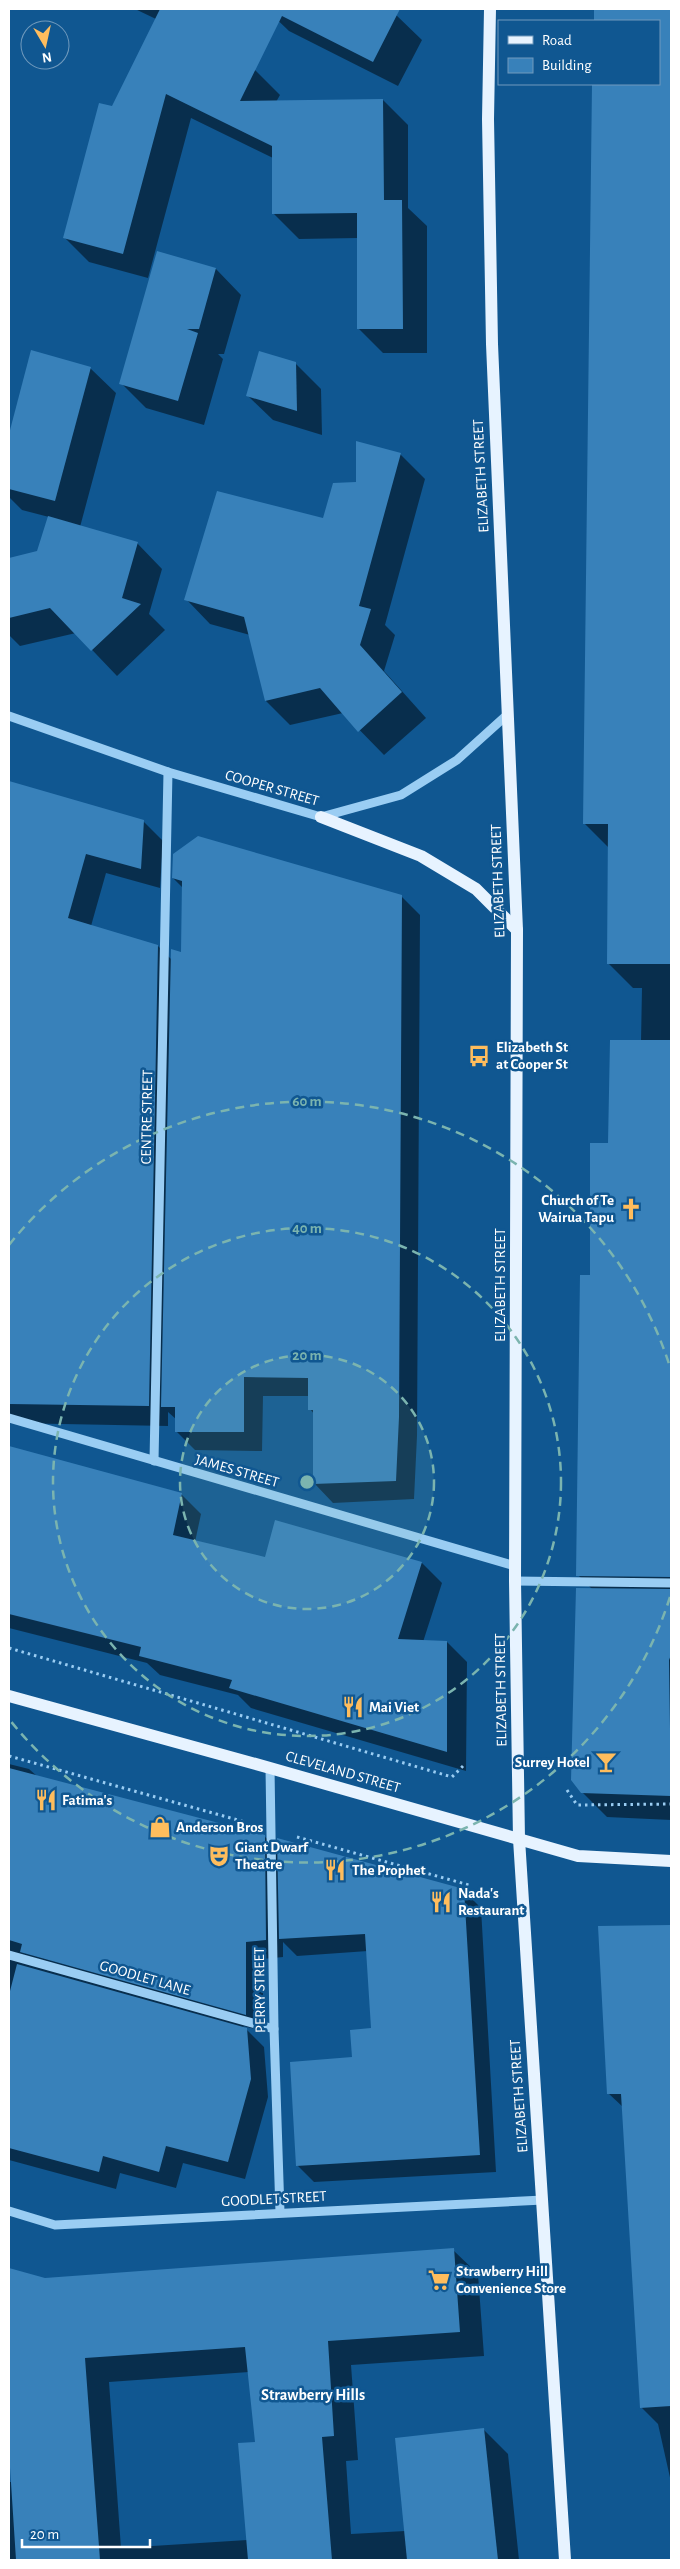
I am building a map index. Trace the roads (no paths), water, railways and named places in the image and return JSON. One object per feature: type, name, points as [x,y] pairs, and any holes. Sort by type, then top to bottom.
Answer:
[{"type":"main road","name":"ELIZABETH STREET","points":[[490,9],[488,119],[492,344],[517,930],[515,1581],[519,1840],[565,2560]]},
{"type":"main road","points":[[321,817],[421,856],[476,889],[517,930]]},
{"type":"main road","name":"CLEVELAND STREET","points":[[9,1696],[578,1856],[671,1860]]},
{"type":"street","name":"COOPER STREET","points":[[9,716],[168,772],[321,817],[401,795],[457,760],[508,714]]},
{"type":"street","name":"CENTRE STREET","points":[[154,1461],[168,772]]},
{"type":"street","name":"JAMES STREET","points":[[9,1418],[515,1566]]},
{"type":"street","points":[[515,1581],[671,1583]]},
{"type":"street","name":"PERRY STREET","points":[[270,1768],[274,2029],[280,2212]]},
{"type":"street","name":"GOODLET LANE","points":[[9,1954],[274,2029]]},
{"type":"street","name":"GOODLET STREET","points":[[9,2211],[55,2225],[542,2200]]},
{"type":"place","name":"Elizabeth St at Cooper St","points":[[479,1056]]},
{"type":"place","name":"Church of Te Wairua Tapu","points":[[631,1209]]},
{"type":"place","name":"Mai Viet","points":[[353,1707]]},
{"type":"place","name":"Surrey Hotel","points":[[606,1762]]},
{"type":"place","name":"Fatima's","points":[[46,1800]]},
{"type":"place","name":"Anderson Bros","points":[[160,1827]]},
{"type":"place","name":"Giant Dwarf Theatre","points":[[219,1856]]},
{"type":"place","name":"The Prophet","points":[[335,1870]]},
{"type":"place","name":"Nada's Restaurant","points":[[441,1902]]},
{"type":"place","name":"Strawberry Hill Convenience Store","points":[[439,2280]]},
{"type":"district","name":"Strawberry Hills","points":[[313,2395]]}]
